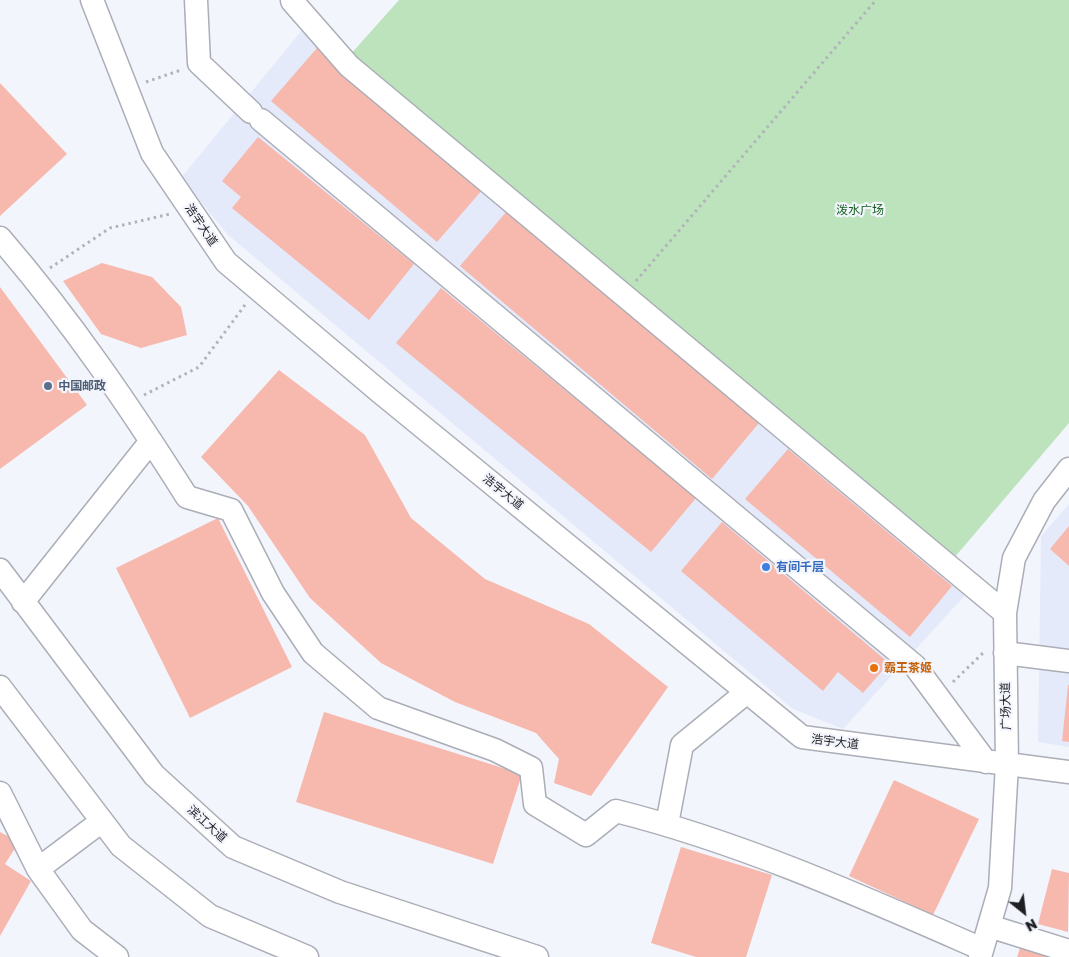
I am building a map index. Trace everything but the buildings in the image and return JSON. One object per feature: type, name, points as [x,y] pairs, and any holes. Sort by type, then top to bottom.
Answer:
[{"type":"street","name":"浩宇大道","points":[[92,0],[152,153],[226,262],[380,392],[802,738],[1069,772]]},
{"type":"street","points":[[196,0],[199,63],[256,116],[915,666],[938,696],[997,763]]},
{"type":"street","points":[[290,0],[349,66],[624,297],[1005,633],[1069,661]]},
{"type":"street","points":[[0,238],[34,278],[128,404],[186,497],[231,510],[273,593],[313,653],[378,708],[495,750],[531,768],[535,804],[586,835],[616,811],[667,824],[820,878],[981,953]]},
{"type":"street","points":[[23,602],[151,441]]},
{"type":"street","name":"广场大道","points":[[981,953],[1000,888],[997,763],[1005,633],[1014,558],[1044,501],[1069,469]]},
{"type":"street","name":"滨江大道","points":[[0,570],[154,775],[233,847],[340,892],[537,957]]},
{"type":"street","points":[[0,687],[121,846],[210,916],[307,957]]},
{"type":"street","points":[[667,824],[682,745],[747,692]]},
{"type":"street","points":[[0,793],[38,869],[82,930],[117,957]]},
{"type":"street","points":[[38,869],[102,821]]},
{"type":"street","points":[[989,926],[1069,951]]},
{"type":"path","points":[[624,297],[876,0]]},
{"type":"path","points":[[127,89],[199,63]]},
{"type":"path","points":[[34,278],[110,228],[190,209]]},
{"type":"path","points":[[128,404],[199,367],[257,288]]},
{"type":"path","points":[[938,696],[1005,633]]},
{"type":"shaded area","points":[[302,30],[968,592],[843,729],[793,709],[228,235],[181,178]]},
{"type":"shaded area","points":[[1069,504],[1069,747],[1038,742],[1041,536]]},
{"type":"green space","name":"泼水广场","points":[[399,0],[1069,0],[1069,423],[954,558],[349,56]]},
{"type":"place","name":"中国邮政","points":[[48,386]]},
{"type":"place","name":"有间千层","points":[[766,567]]},
{"type":"place","name":"霸王茶姬","points":[[874,668]]}]
